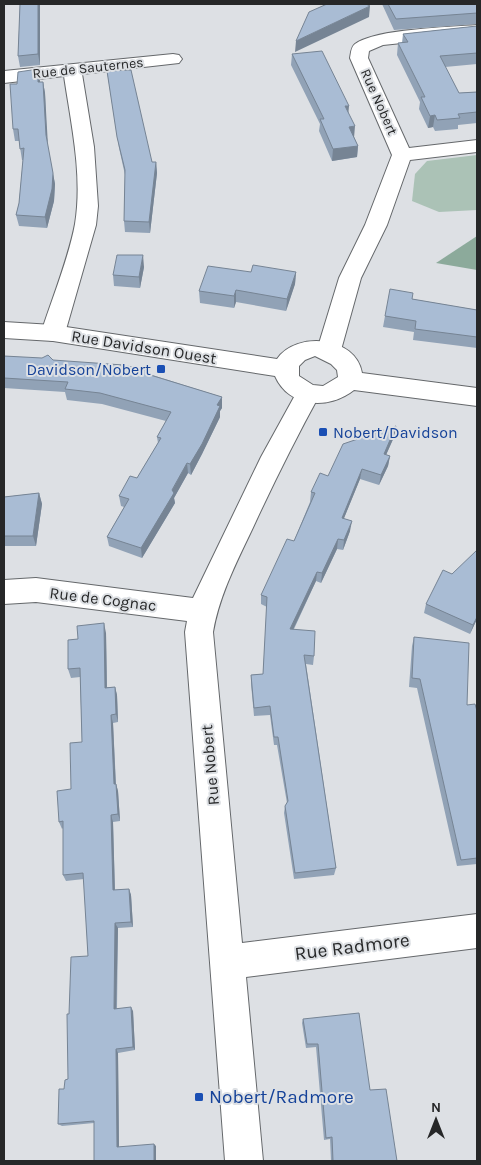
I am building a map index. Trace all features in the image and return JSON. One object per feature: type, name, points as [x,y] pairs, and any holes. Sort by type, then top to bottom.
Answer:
[{"type":"street","name":"Rue Nobert","points":[[329,350],[350,278],[376,225],[402,155],[359,58],[361,48],[379,40],[477,30]]},
{"type":"street","name":"Rue de Sauternes","points":[[4,76],[173,59]]},
{"type":"street","points":[[53,334],[85,225],[88,207],[88,173],[72,70]]},
{"type":"street","name":"Rue Nobert","points":[[402,155],[477,146]]},
{"type":"street","name":"Rue Davidson Ouest","points":[[4,330],[53,334],[284,369]]},
{"type":"street","points":[[315,348],[329,350],[342,358],[349,368],[348,380],[340,389],[326,394],[308,394],[296,389],[287,380],[284,369],[289,358],[300,351],[315,348]]},
{"type":"street","points":[[348,380],[477,397]]},
{"type":"street","name":"Rue Nobert","points":[[244,1161],[199,632],[201,611],[291,422],[308,394]]},
{"type":"street","name":"Rue de Cognac","points":[[4,592],[36,590],[201,611]]},
{"type":"street","name":"Rue Radmore","points":[[226,962],[477,931]]},
{"type":"green space","points":[[477,155],[477,210],[439,212],[412,201],[415,174],[427,161]]},
{"type":"green space","points":[[477,236],[477,270],[436,263]]},
{"type":"building","points":[[20,4],[38,4],[38,54],[18,56]]},
{"type":"building","points":[[327,4],[366,4],[370,6],[296,41],[309,12]]},
{"type":"building","points":[[388,4],[477,4],[477,13],[396,19]]},
{"type":"building","points":[[477,26],[477,53],[440,56],[459,93],[477,92],[477,112],[458,114],[460,118],[437,120],[435,115],[430,116],[421,97],[425,97],[398,43],[408,42],[403,34]]},
{"type":"building","points":[[322,51],[349,106],[345,106],[355,126],[349,127],[358,146],[333,149],[320,119],[324,119],[292,54]]},
{"type":"building","points":[[38,69],[38,82],[43,82],[46,135],[53,173],[52,189],[45,217],[16,215],[19,203],[24,148],[20,149],[18,129],[13,129],[10,84],[17,84],[18,72]]},
{"type":"building","points":[[131,70],[152,162],[156,162],[149,222],[124,221],[125,170],[117,137],[107,71]]},
{"type":"building","points":[[117,255],[143,255],[139,277],[113,275]]},
{"type":"building","points":[[253,265],[296,272],[287,299],[236,290],[234,296],[199,291],[208,266],[251,272]]},
{"type":"building","points":[[390,289],[413,293],[412,299],[477,310],[477,337],[415,329],[416,321],[385,316]]},
{"type":"building","points":[[48,355],[53,360],[123,365],[149,371],[147,374],[222,397],[217,405],[220,406],[202,444],[190,464],[187,463],[172,490],[174,493],[141,548],[107,537],[129,499],[119,496],[130,476],[137,478],[161,438],[157,437],[171,412],[100,393],[65,389],[68,382],[4,378],[4,356],[42,358]]},
{"type":"building","points":[[396,426],[384,454],[390,456],[381,475],[362,469],[342,518],[352,521],[344,540],[338,539],[322,573],[317,572],[290,629],[315,631],[314,656],[304,655],[336,868],[295,873],[285,806],[288,801],[278,737],[274,737],[270,706],[254,708],[251,675],[263,674],[267,597],[261,595],[287,539],[294,541],[315,493],[311,492],[320,473],[328,476],[343,444]]},
{"type":"building","points":[[39,493],[33,536],[4,536],[4,497]]},
{"type":"building","points":[[477,550],[477,617],[473,625],[426,604],[443,570],[452,574]]},
{"type":"building","points":[[104,623],[105,688],[115,687],[116,714],[111,715],[114,784],[116,784],[118,814],[111,815],[113,890],[129,889],[131,922],[115,923],[114,1009],[131,1007],[133,1047],[116,1049],[117,1147],[154,1144],[154,1161],[94,1161],[94,1121],[58,1124],[59,1089],[64,1089],[65,1080],[68,1079],[67,1014],[69,1014],[71,957],[88,956],[83,873],[63,875],[63,821],[59,822],[57,791],[71,789],[70,743],[82,742],[80,668],[68,669],[68,640],[78,639],[77,626]]},
{"type":"building","points":[[414,637],[469,643],[467,705],[475,704],[477,711],[477,858],[461,860],[420,679],[412,678]]},
{"type":"building","points":[[359,1013],[370,1090],[386,1089],[397,1161],[333,1161],[332,1137],[326,1138],[318,1044],[307,1044],[303,1019]]},
{"type":"place","name":"Davidson/Nobert","points":[[161,369]]},
{"type":"place","name":"Nobert/Davidson","points":[[323,432]]},
{"type":"place","name":"Nobert/Radmore","points":[[199,1097]]}]
